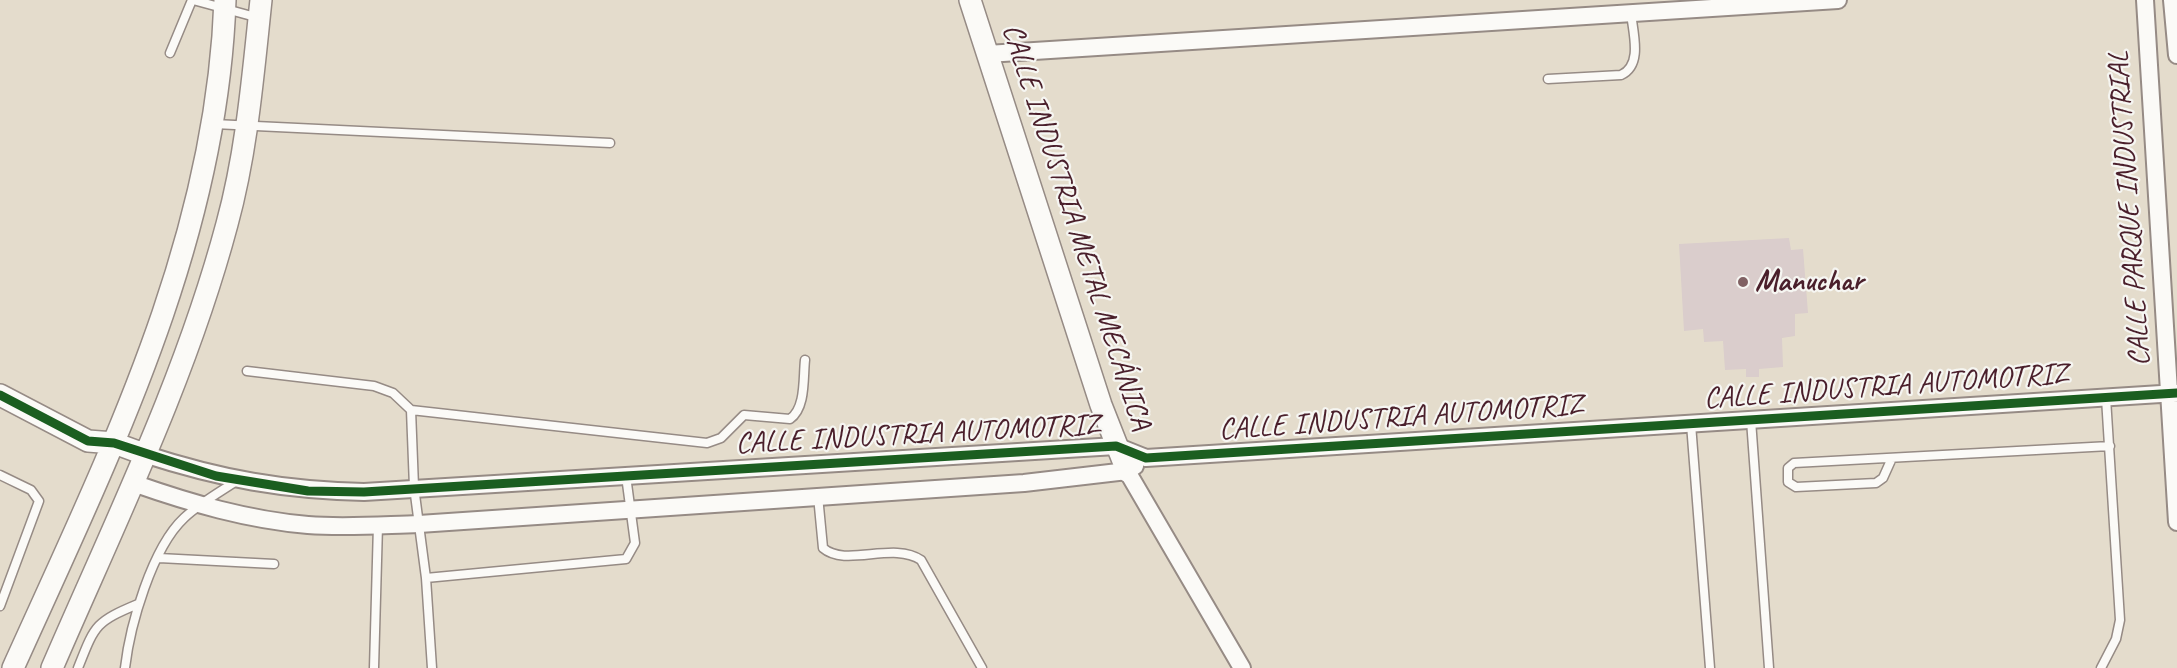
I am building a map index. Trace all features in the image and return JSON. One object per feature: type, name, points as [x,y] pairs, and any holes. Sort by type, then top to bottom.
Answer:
[{"type":"street","name":"CALLE INDUSTRIA METAL MECÁNICA","points":[[970,0],[1116,447],[1127,471]]},
{"type":"street","points":[[987,54],[1838,0]]},
{"type":"street","name":"CALLE PARQUE INDUSTRIAL","points":[[2145,0],[2173,394],[2177,522]]},
{"type":"street","points":[[2172,0],[2177,55]]},
{"type":"street","points":[[13,668],[104,468],[154,345],[174,286],[202,182],[214,124],[225,4]]},
{"type":"street","points":[[52,668],[133,483],[190,344],[209,286],[228,222],[247,126],[260,9]]},
{"type":"street","name":"CALLE INDUSTRIA AUTOMOTRIZ","points":[[0,395],[88,441],[114,443],[144,454],[238,480],[308,491],[364,492],[1116,447],[1146,458],[2173,394]]},
{"type":"street","points":[[88,441],[104,468]]},
{"type":"street","name":"CALLE INDUSTRIA AUTOMOTRIZ","points":[[104,468],[133,483],[200,505],[307,525],[378,525],[1024,483],[1127,471],[1146,458]]},
{"type":"street","points":[[1127,471],[1242,668]]},
{"type":"lane","points":[[170,53],[193,0],[260,9]]},
{"type":"lane","points":[[1548,79],[1621,75],[1629,72],[1635,63],[1631,13]]},
{"type":"lane","points":[[214,124],[610,143]]},
{"type":"lane","points":[[247,371],[374,386],[393,393],[411,410],[707,443],[721,438],[744,415],[790,419],[795,415],[801,401],[805,360]]},
{"type":"lane","points":[[2101,668],[2116,639],[2120,620],[2106,398]]},
{"type":"lane","points":[[411,410],[414,488],[426,578],[432,668]]},
{"type":"lane","points":[[1751,420],[1768,668]]},
{"type":"lane","points":[[1691,424],[1710,668]]},
{"type":"lane","points":[[1892,458],[1883,478],[1876,483],[1796,487],[1788,482],[1788,468],[1794,463],[2110,446]]},
{"type":"lane","points":[[0,475],[31,490],[39,501],[2,594],[0,606]]},
{"type":"lane","points":[[426,578],[621,561],[630,555],[635,543],[626,476]]},
{"type":"lane","points":[[125,668],[138,604],[175,528],[200,505],[238,480]]},
{"type":"lane","points":[[818,496],[824,548],[836,555],[903,552],[921,560],[982,668]]},
{"type":"lane","points":[[374,668],[378,525]]},
{"type":"lane","points":[[159,558],[274,564]]},
{"type":"lane","points":[[78,668],[89,639],[100,622],[138,604]]},
{"type":"building","name":"Manuchar","points":[[1789,238],[1791,250],[1803,249],[1808,313],[1795,314],[1795,336],[1782,338],[1783,367],[1759,369],[1759,377],[1746,377],[1746,369],[1725,370],[1723,341],[1704,342],[1703,329],[1684,331],[1679,244]]},
{"type":"cycle path","points":[[0,395],[88,441],[114,443],[216,476],[308,491],[364,492],[1116,446],[1146,458],[2177,393]]},
{"type":"place","name":"Manuchar","points":[[1743,282]]}]
